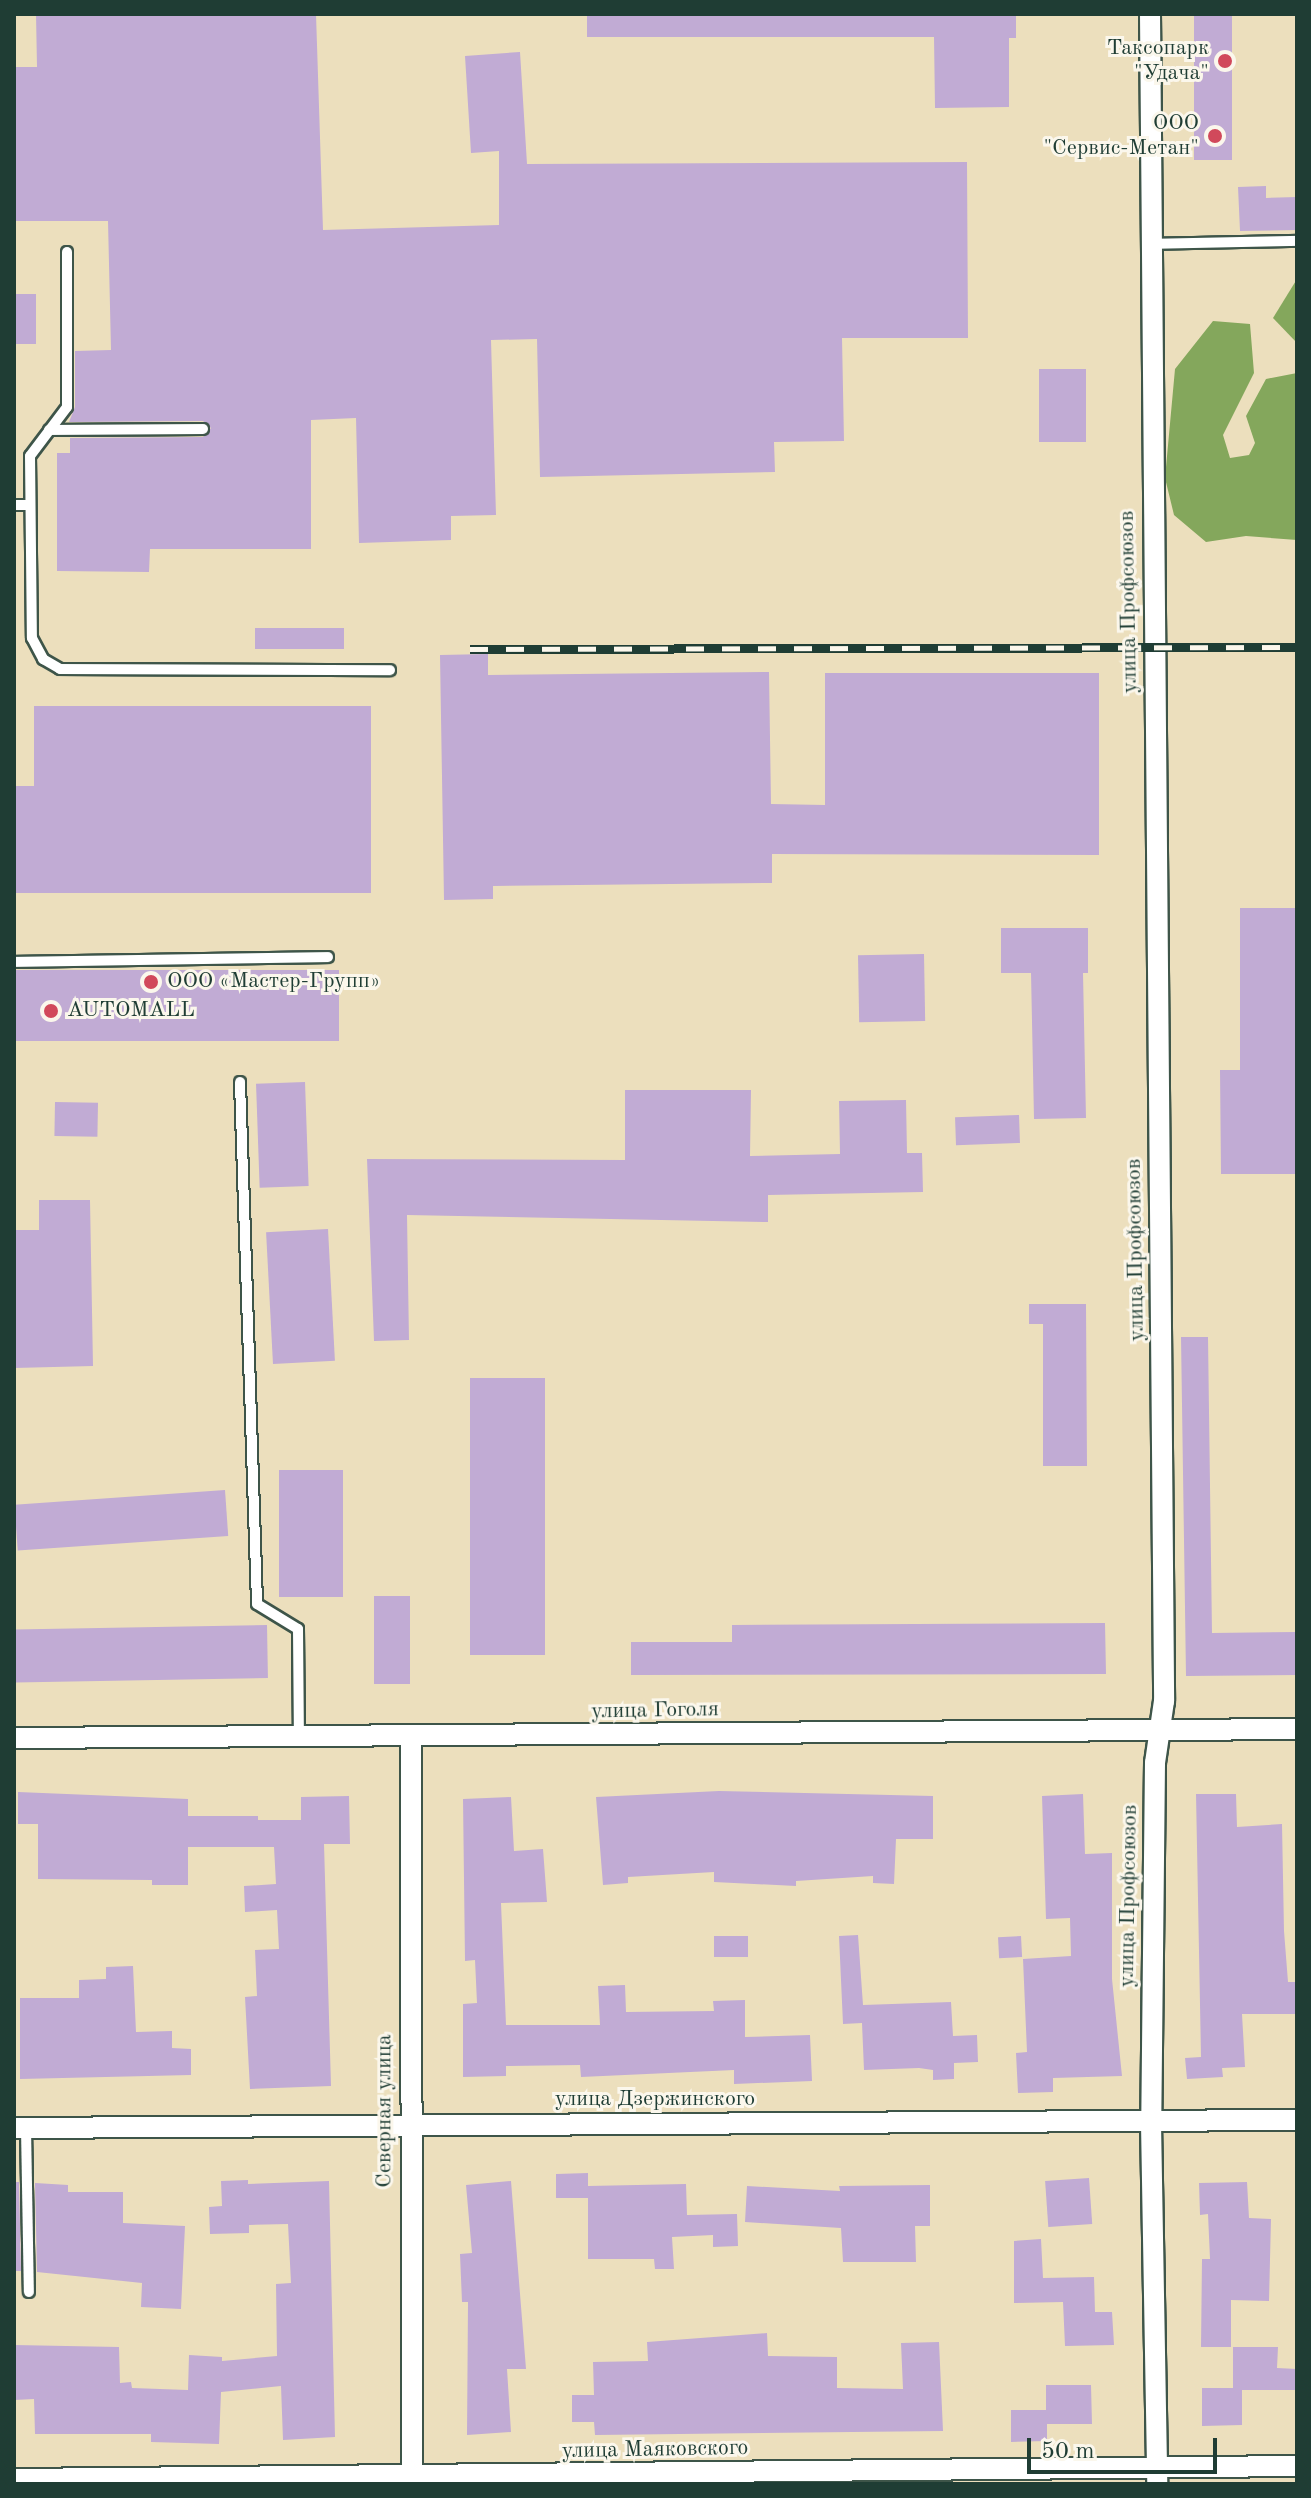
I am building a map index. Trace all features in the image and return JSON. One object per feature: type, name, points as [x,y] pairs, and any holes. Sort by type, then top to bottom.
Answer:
[{"type":"street","name":"улица Профсоюзов","points":[[1150,14],[1164,1701],[1158,1730],[1151,2123],[1157,2475]]},
{"type":"street","name":"улица Гоголя","points":[[14,1738],[1297,1729]]},
{"type":"street","name":"Северная улица","points":[[411,1737],[412,2481]]},
{"type":"street","name":"улица Дзержинского","points":[[20,2128],[1297,2120]]},
{"type":"street","name":"улица Маяковского","points":[[14,2479],[412,2481],[1157,2475],[1297,2466]]},
{"type":"lane","points":[[1150,244],[1297,241]]},
{"type":"lane","points":[[67,252],[67,407],[30,456],[32,638],[43,659],[60,669],[390,670]]},
{"type":"lane","points":[[49,430],[203,429]]},
{"type":"lane","points":[[14,505],[29,505]]},
{"type":"lane","points":[[14,962],[328,957]]},
{"type":"lane","points":[[240,1082],[257,1604],[298,1629],[299,1736]]},
{"type":"lane","points":[[20,2128],[29,2292]]},
{"type":"green space","points":[[1297,279],[1297,343],[1273,318]]},
{"type":"green space","points":[[1213,321],[1250,324],[1254,373],[1223,435],[1230,458],[1249,455],[1255,443],[1246,416],[1266,379],[1297,373],[1297,540],[1246,536],[1206,542],[1174,515],[1165,478],[1175,369]]},
{"type":"building","points":[[36,14],[316,14],[323,230],[499,225],[499,151],[471,153],[465,56],[520,52],[527,164],[967,162],[968,338],[842,338],[844,441],[774,442],[775,472],[540,477],[537,339],[491,340],[496,515],[451,516],[451,540],[359,543],[356,418],[311,420],[311,549],[150,549],[149,572],[57,571],[57,453],[70,453],[70,438],[203,437],[211,428],[203,421],[69,422],[75,407],[75,351],[111,350],[108,221],[14,221],[14,67],[37,67]]},
{"type":"building","points":[[587,14],[1016,14],[1016,38],[1009,38],[1009,107],[935,108],[934,37],[587,37]]},
{"type":"building","points":[[1194,14],[1232,14],[1232,160],[1194,160]]},
{"type":"building","points":[[1266,186],[1266,198],[1297,197],[1297,230],[1240,231],[1238,187]]},
{"type":"building","points":[[14,294],[36,294],[36,344],[14,344]]},
{"type":"building","points":[[1039,369],[1086,369],[1086,442],[1039,442]]},
{"type":"building","points":[[255,628],[344,628],[344,649],[255,649]]},
{"type":"building","points":[[488,654],[488,675],[769,672],[771,804],[825,805],[825,673],[1099,673],[1099,855],[772,854],[772,883],[493,886],[493,899],[444,900],[440,655]]},
{"type":"building","points":[[34,706],[371,706],[371,893],[14,893],[14,786],[34,786]]},
{"type":"building","points":[[1240,908],[1297,908],[1297,1174],[1221,1174],[1220,1070],[1240,1070]]},
{"type":"building","points":[[1001,928],[1088,928],[1088,973],[1083,973],[1086,1118],[1034,1119],[1031,973],[1001,973]]},
{"type":"building","points":[[924,954],[925,1021],[859,1022],[858,955]]},
{"type":"building","points":[[14,970],[339,970],[339,1041],[14,1041]]},
{"type":"building","points":[[305,1082],[309,1186],[260,1188],[256,1084]]},
{"type":"building","points":[[625,1090],[751,1090],[750,1156],[840,1154],[839,1101],[906,1100],[907,1153],[922,1153],[923,1192],[768,1195],[768,1222],[407,1215],[409,1340],[374,1341],[367,1159],[625,1160]]},
{"type":"building","points":[[55,1102],[98,1103],[97,1137],[54,1136]]},
{"type":"building","points":[[1019,1115],[1020,1143],[956,1145],[955,1117]]},
{"type":"building","points":[[39,1200],[90,1200],[93,1366],[14,1368],[14,1230],[39,1230]]},
{"type":"building","points":[[328,1229],[335,1361],[273,1364],[266,1232]]},
{"type":"building","points":[[1029,1304],[1086,1304],[1087,1466],[1043,1466],[1043,1324],[1029,1324]]},
{"type":"building","points":[[1181,1337],[1208,1337],[1212,1633],[1297,1632],[1297,1675],[1186,1676]]},
{"type":"building","points":[[470,1378],[545,1378],[545,1655],[470,1655]]},
{"type":"building","points":[[279,1470],[343,1470],[343,1597],[279,1597]]},
{"type":"building","points":[[225,1490],[228,1536],[18,1551],[15,1505]]},
{"type":"building","points":[[374,1596],[410,1596],[410,1684],[374,1684]]},
{"type":"building","points":[[1105,1623],[1106,1674],[631,1675],[631,1642],[732,1642],[732,1625]]},
{"type":"building","points":[[267,1625],[268,1678],[15,1682],[14,1629]]},
{"type":"building","points":[[719,1791],[933,1796],[933,1839],[896,1839],[894,1884],[873,1883],[873,1876],[796,1881],[796,1886],[714,1882],[714,1872],[628,1877],[628,1883],[603,1885],[596,1797]]},
{"type":"building","points":[[18,1792],[188,1799],[188,1816],[258,1816],[258,1820],[301,1820],[301,1797],[349,1796],[350,1844],[324,1844],[331,2086],[250,2089],[245,1997],[257,1996],[255,1950],[279,1949],[277,1910],[245,1912],[244,1886],[276,1884],[274,1847],[188,1847],[188,1885],[152,1885],[152,1880],[38,1879],[38,1824],[18,1824]]},
{"type":"building","points":[[1083,1794],[1085,1854],[1112,1853],[1112,1979],[1122,2076],[1053,2078],[1053,2092],[1018,2093],[1016,2053],[1027,2052],[1023,1959],[1071,1956],[1070,1918],[1046,1919],[1042,1796]]},
{"type":"building","points":[[1196,1794],[1236,1794],[1237,1827],[1282,1824],[1284,1931],[1288,1982],[1295,1982],[1295,2014],[1242,2014],[1245,2067],[1222,2068],[1223,2077],[1187,2079],[1185,2058],[1201,2057]]},
{"type":"building","points":[[511,1797],[514,1851],[543,1849],[547,1902],[501,1903],[506,2025],[600,2025],[598,1986],[625,1985],[626,2012],[714,2011],[713,2001],[745,2000],[745,2037],[810,2035],[812,2081],[734,2084],[734,2070],[581,2077],[580,2065],[506,2066],[506,2076],[463,2077],[463,2004],[477,2003],[475,1960],[465,1961],[463,1799]]},
{"type":"building","points":[[858,1935],[863,2005],[951,2002],[953,2036],[977,2035],[978,2062],[954,2063],[954,2079],[933,2080],[933,2070],[919,2068],[864,2070],[862,2023],[843,2024],[839,1936]]},
{"type":"building","points":[[714,1936],[748,1936],[748,1957],[714,1957]]},
{"type":"building","points":[[1021,1936],[1022,1957],[999,1958],[998,1937]]},
{"type":"building","points":[[133,1966],[136,2032],[172,2031],[172,2048],[191,2049],[191,2075],[20,2079],[20,1998],[79,1998],[79,1980],[106,1979],[106,1967]]},
{"type":"building","points":[[588,2173],[588,2186],[686,2184],[687,2215],[737,2214],[738,2246],[713,2247],[713,2235],[672,2237],[674,2269],[655,2269],[654,2259],[588,2259],[588,2198],[556,2198],[556,2174]]},
{"type":"building","points":[[1089,2178],[1092,2224],[1048,2227],[1045,2181]]},
{"type":"building","points":[[248,2180],[248,2184],[329,2181],[335,2437],[283,2440],[281,2386],[221,2392],[219,2444],[151,2442],[151,2434],[35,2434],[34,2399],[14,2400],[14,2345],[119,2347],[120,2383],[131,2382],[132,2388],[188,2390],[189,2355],[222,2357],[222,2361],[277,2356],[276,2284],[291,2283],[288,2224],[249,2225],[249,2233],[210,2234],[209,2207],[222,2206],[221,2181]]},
{"type":"building","points":[[511,2181],[526,2369],[507,2369],[511,2432],[467,2435],[468,2302],[462,2302],[460,2254],[472,2253],[466,2185]]},
{"type":"building","points":[[14,2182],[19,2182],[21,2271],[14,2271]]},
{"type":"building","points":[[1247,2182],[1249,2218],[1271,2219],[1269,2301],[1231,2300],[1231,2347],[1201,2347],[1202,2259],[1210,2259],[1208,2214],[1200,2215],[1199,2183]]},
{"type":"building","points":[[35,2183],[68,2185],[68,2192],[123,2192],[123,2223],[185,2226],[181,2309],[141,2307],[142,2283],[37,2272]]},
{"type":"building","points":[[930,2185],[930,2226],[915,2226],[916,2262],[843,2262],[841,2228],[745,2222],[747,2186],[840,2191],[839,2186]]},
{"type":"building","points":[[1041,2239],[1043,2278],[1094,2277],[1095,2312],[1112,2312],[1114,2345],[1065,2346],[1063,2302],[1014,2303],[1014,2241]]},
{"type":"building","points":[[767,2333],[768,2356],[837,2357],[837,2388],[903,2389],[901,2343],[939,2342],[943,2431],[595,2435],[594,2422],[572,2422],[572,2395],[594,2395],[593,2362],[648,2361],[647,2342]]},
{"type":"building","points":[[1233,2347],[1278,2347],[1277,2368],[1297,2369],[1297,2390],[1242,2390],[1242,2425],[1202,2426],[1202,2388],[1233,2388]]},
{"type":"building","points":[[1046,2385],[1091,2385],[1092,2424],[1047,2424],[1047,2441],[1011,2442],[1011,2410],[1046,2410]]},
{"type":"railway","points":[[470,649],[1297,647]]},
{"type":"place","name":"Таксопарк \"Удача\"","points":[[1225,61]]},
{"type":"place","name":"ООО \"Сервис-Метан\"","points":[[1215,136]]},
{"type":"place","name":"ООО «Мастер-Групп»","points":[[151,982]]},
{"type":"place","name":"AUTOMALL","points":[[51,1011]]}]
